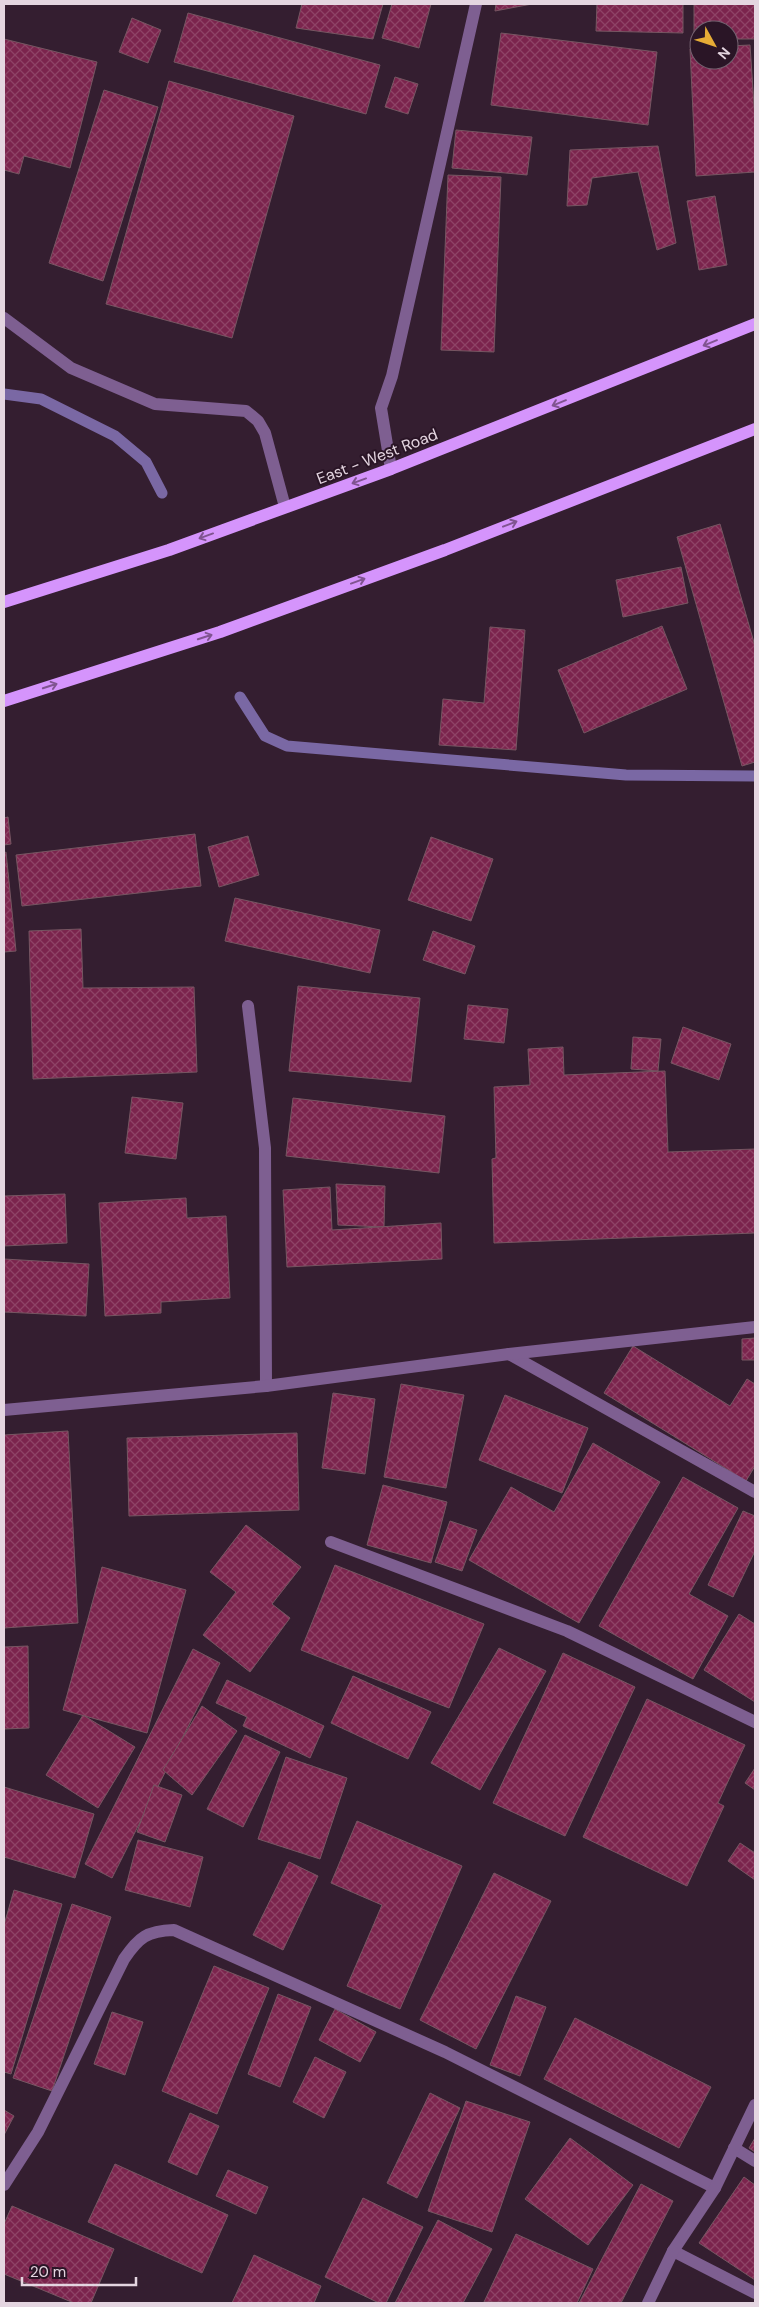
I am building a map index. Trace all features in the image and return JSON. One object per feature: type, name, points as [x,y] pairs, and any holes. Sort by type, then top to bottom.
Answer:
[{"type":"main road","name":"East - West Road","points":[[4,602],[169,550],[392,469],[755,324]]},
{"type":"main road","points":[[4,701],[220,632],[445,550],[755,429]]},
{"type":"street","points":[[392,469],[381,408],[392,376],[476,4]]},
{"type":"street","points":[[4,318],[71,368],[155,404],[246,411],[258,421],[265,433],[285,507]]},
{"type":"street","points":[[248,1006],[265,1148],[266,1386]]},
{"type":"street","points":[[4,1410],[266,1386],[509,1354],[755,1327]]},
{"type":"street","points":[[509,1354],[755,1492]]},
{"type":"street","points":[[331,1542],[567,1631],[755,1722]]},
{"type":"street","points":[[4,2185],[38,2132],[124,1959],[134,1944],[150,1933],[174,1930],[444,2052],[715,2188]]},
{"type":"street","points":[[648,2303],[673,2251],[715,2188],[755,2106]]},
{"type":"street","points":[[734,2148],[755,2161]]},
{"type":"street","points":[[673,2251],[755,2293]]},
{"type":"building","points":[[302,4],[383,4],[373,39],[296,28]]},
{"type":"building","points":[[392,4],[431,4],[419,48],[382,38]]},
{"type":"building","points":[[496,4],[532,4],[495,11]]},
{"type":"building","points":[[597,4],[683,4],[683,33],[596,31]]},
{"type":"building","points":[[694,4],[755,4],[755,39],[739,39],[739,20],[694,20]]},
{"type":"building","points":[[188,13],[380,65],[366,114],[174,62]]},
{"type":"building","points":[[132,18],[161,30],[148,63],[119,52]]},
{"type":"building","points":[[501,33],[657,52],[648,125],[491,105]]},
{"type":"building","points":[[4,39],[97,62],[70,168],[24,156],[19,174],[4,170]]},
{"type":"building","points":[[750,45],[755,120],[755,172],[696,176],[691,70],[739,70],[739,46]]},
{"type":"building","points":[[395,77],[418,84],[408,114],[385,107]]},
{"type":"building","points":[[169,81],[294,116],[232,338],[106,304]]},
{"type":"building","points":[[104,90],[158,107],[103,281],[49,263]]},
{"type":"building","points":[[456,130],[532,137],[527,175],[452,168]]},
{"type":"building","points":[[658,146],[676,243],[657,250],[638,172],[592,178],[587,205],[567,206],[570,150]]},
{"type":"building","points":[[448,175],[501,177],[494,352],[441,350]]},
{"type":"building","points":[[715,196],[727,265],[699,270],[687,201]]},
{"type":"building","points":[[720,524],[755,646],[755,762],[742,766],[677,537]]},
{"type":"building","points":[[681,567],[688,603],[623,617],[616,580]]},
{"type":"building","points":[[662,626],[687,689],[584,733],[558,670]]},
{"type":"building","points":[[490,627],[525,630],[516,750],[439,745],[443,699],[484,703]]},
{"type":"building","points":[[8,817],[11,844],[4,845],[4,818]]},
{"type":"building","points":[[195,834],[201,886],[22,906],[16,855]]},
{"type":"building","points":[[248,836],[259,875],[219,887],[208,847]]},
{"type":"building","points":[[431,837],[493,859],[471,921],[408,900]]},
{"type":"building","points":[[6,852],[16,951],[4,952],[4,853]]},
{"type":"building","points":[[235,898],[380,930],[370,973],[225,941]]},
{"type":"building","points":[[81,929],[83,988],[194,987],[197,1072],[33,1079],[29,931]]},
{"type":"building","points":[[433,931],[475,946],[465,974],[423,960]]},
{"type":"building","points":[[298,986],[420,998],[411,1082],[289,1071]]},
{"type":"building","points":[[468,1005],[508,1009],[504,1043],[464,1039]]},
{"type":"building","points":[[683,1027],[731,1044],[719,1080],[671,1063]]},
{"type":"building","points":[[633,1037],[661,1039],[658,1071],[631,1069]]},
{"type":"building","points":[[563,1047],[564,1075],[665,1071],[668,1152],[755,1149],[755,1233],[494,1243],[492,1159],[496,1158],[494,1087],[530,1085],[528,1049]]},
{"type":"building","points":[[132,1097],[183,1103],[176,1159],[125,1153]]},
{"type":"building","points":[[293,1098],[445,1116],[439,1173],[286,1156]]},
{"type":"building","points":[[336,1184],[385,1186],[384,1227],[338,1225]]},
{"type":"building","points":[[330,1187],[332,1230],[441,1223],[442,1259],[287,1267],[283,1190]]},
{"type":"building","points":[[65,1194],[67,1243],[4,1246],[4,1196]]},
{"type":"building","points":[[186,1198],[187,1218],[226,1216],[230,1298],[161,1302],[161,1313],[105,1316],[99,1203]]},
{"type":"building","points":[[4,1259],[89,1264],[86,1316],[4,1312]]},
{"type":"building","points":[[755,1338],[755,1360],[742,1360],[742,1339]]},
{"type":"building","points":[[633,1346],[730,1406],[747,1379],[755,1384],[755,1466],[746,1481],[604,1393]]},
{"type":"building","points":[[401,1384],[464,1395],[446,1488],[384,1477]]},
{"type":"building","points":[[333,1393],[375,1399],[365,1474],[322,1468]]},
{"type":"building","points":[[505,1395],[588,1428],[562,1493],[479,1460]]},
{"type":"building","points":[[68,1431],[78,1623],[4,1628],[4,1435]]},
{"type":"building","points":[[297,1433],[299,1510],[129,1516],[127,1438]]},
{"type":"building","points":[[593,1443],[660,1482],[579,1623],[469,1560],[511,1487],[554,1512]]},
{"type":"building","points":[[683,1477],[738,1508],[689,1594],[728,1616],[693,1679],[599,1626]]},
{"type":"building","points":[[383,1485],[447,1502],[431,1563],[367,1545]]},
{"type":"building","points":[[743,1511],[755,1516],[755,1551],[733,1597],[708,1585]]},
{"type":"building","points":[[450,1521],[477,1530],[462,1571],[435,1562]]},
{"type":"building","points":[[246,1525],[301,1567],[272,1604],[290,1618],[250,1672],[203,1635],[236,1592],[210,1572]]},
{"type":"building","points":[[335,1565],[484,1624],[449,1708],[301,1650]]},
{"type":"building","points":[[102,1567],[186,1590],[147,1733],[63,1710]]},
{"type":"building","points":[[739,1614],[755,1624],[755,1702],[704,1670]]},
{"type":"building","points":[[28,1646],[29,1728],[4,1729],[4,1647]]},
{"type":"building","points":[[499,1648],[546,1671],[480,1790],[431,1763]]},
{"type":"building","points":[[193,1649],[220,1663],[112,1878],[85,1864]]},
{"type":"building","points":[[563,1653],[635,1687],[565,1836],[493,1803]]},
{"type":"building","points":[[353,1676],[431,1712],[408,1759],[331,1723]]},
{"type":"building","points":[[227,1680],[324,1726],[310,1758],[243,1726],[247,1717],[216,1703]]},
{"type":"building","points":[[647,1699],[745,1745],[718,1803],[724,1806],[687,1886],[583,1837]]},
{"type":"building","points":[[202,1706],[237,1731],[192,1795],[163,1770]]},
{"type":"building","points":[[83,1715],[135,1747],[98,1808],[46,1775]]},
{"type":"building","points":[[245,1735],[280,1752],[243,1827],[207,1809]]},
{"type":"building","points":[[286,1757],[347,1778],[320,1859],[258,1839]]},
{"type":"building","points":[[755,1768],[755,1790],[745,1783]]},
{"type":"building","points":[[154,1785],[182,1795],[165,1842],[137,1832]]},
{"type":"building","points":[[4,1787],[94,1814],[75,1878],[4,1857]]},
{"type":"building","points":[[357,1821],[462,1866],[400,2009],[347,1986],[382,1905],[331,1883]]},
{"type":"building","points":[[138,1840],[203,1857],[190,1907],[125,1890]]},
{"type":"building","points":[[740,1843],[755,1853],[755,1880],[728,1861]]},
{"type":"building","points":[[289,1862],[318,1876],[283,1950],[253,1935]]},
{"type":"building","points":[[494,1873],[551,1901],[476,2049],[420,2020]]},
{"type":"building","points":[[14,1890],[62,1904],[11,2074],[4,2072],[4,1925]]},
{"type":"building","points":[[72,1904],[111,1917],[52,2091],[13,2078]]},
{"type":"building","points":[[214,1966],[269,1988],[217,2114],[162,2091]]},
{"type":"building","points":[[278,1994],[311,2007],[280,2087],[248,2074]]},
{"type":"building","points":[[516,1996],[546,2007],[520,2076],[490,2065]]},
{"type":"building","points":[[335,2009],[376,2032],[360,2062],[319,2040]]},
{"type":"building","points":[[112,2012],[143,2022],[125,2075],[94,2064]]},
{"type":"building","points":[[575,2018],[711,2087],[679,2148],[544,2079]]},
{"type":"building","points":[[315,2057],[346,2072],[324,2118],[293,2102]]},
{"type":"building","points":[[430,2093],[460,2108],[417,2198],[387,2183]]},
{"type":"building","points":[[466,2101],[530,2122],[492,2232],[428,2211]]},
{"type":"building","points":[[4,2110],[14,2116],[4,2135]]},
{"type":"building","points":[[190,2113],[219,2126],[197,2175],[168,2162]]},
{"type":"building","points":[[570,2138],[633,2185],[588,2245],[525,2199]]},
{"type":"building","points":[[755,2138],[755,2152],[749,2148]]},
{"type":"building","points":[[115,2164],[228,2215],[202,2273],[88,2222]]},
{"type":"building","points":[[228,2170],[268,2187],[256,2214],[216,2196]]},
{"type":"building","points":[[744,2177],[755,2185],[755,2280],[699,2243]]},
{"type":"building","points":[[641,2184],[673,2201],[621,2303],[579,2303]]},
{"type":"building","points":[[363,2198],[423,2227],[386,2303],[379,2303],[325,2277]]},
{"type":"building","points":[[12,2206],[114,2249],[91,2303],[74,2303],[4,2274],[4,2224]]},
{"type":"building","points":[[438,2220],[492,2249],[463,2303],[395,2303]]},
{"type":"building","points":[[516,2234],[593,2269],[577,2303],[484,2302]]},
{"type":"building","points":[[254,2255],[321,2286],[314,2303],[232,2303]]},
{"type":"waterway","points":[[4,394],[41,399],[115,436],[146,462],[162,493]]},
{"type":"waterway","points":[[240,697],[265,736],[287,746],[626,775],[755,776]]}]
